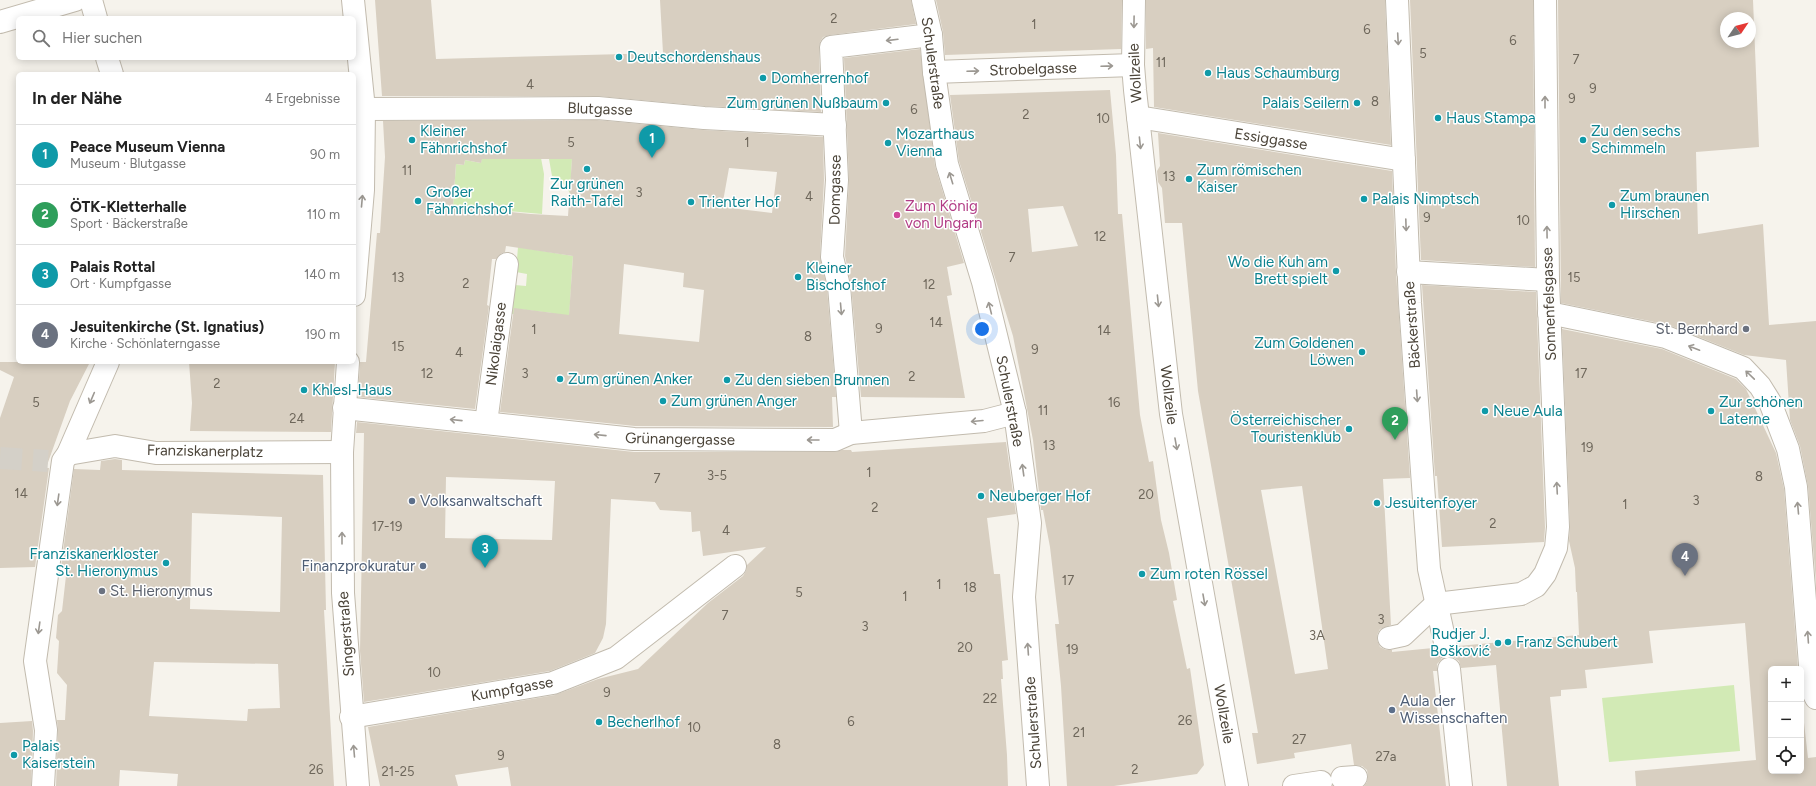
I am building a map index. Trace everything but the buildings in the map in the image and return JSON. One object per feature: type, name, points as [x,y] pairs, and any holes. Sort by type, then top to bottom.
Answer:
[{"type":"street","points":[[20,16],[75,0]]},
{"type":"street","points":[[91,0],[95,16]]},
{"type":"street","points":[[353,0],[355,16]]},
{"type":"street","name":"Schulerstraße","points":[[923,0],[931,35],[934,72],[947,164],[983,282],[1015,413],[1030,523],[1024,597],[1038,786]]},
{"type":"street","name":"Wollzeile","points":[[1134,0],[1133,65],[1171,414],[1237,786]]},
{"type":"street","name":"Bäckerstraße","points":[[1397,0],[1408,272],[1429,569],[1446,647]]},
{"type":"street","name":"Sonnenfelsgasse","points":[[1436,604],[1521,594],[1536,586],[1545,574],[1556,548],[1558,527],[1548,280],[1545,0]]},
{"type":"street","points":[[0,22],[16,17]]},
{"type":"street","points":[[356,30],[364,109],[363,190],[356,272]]},
{"type":"street","name":"Domgasse","points":[[851,433],[839,286],[832,257],[837,180],[831,47],[931,35]]},
{"type":"street","points":[[108,60],[111,72]]},
{"type":"street","name":"Strobelgasse","points":[[934,72],[1133,65]]},
{"type":"street","name":"Blutgasse","points":[[364,109],[598,108],[704,118],[835,125]]},
{"type":"street","name":"Essiggasse","points":[[1138,117],[1404,160]]},
{"type":"street","name":"Nikolaigasse","points":[[486,423],[507,264]]},
{"type":"street","points":[[1408,272],[1548,280]]},
{"type":"street","points":[[1549,313],[1666,337],[1743,368],[1760,386],[1770,402],[1788,449],[1795,481],[1812,690],[1816,698]]},
{"type":"street","points":[[43,786],[46,730],[35,661],[60,458],[107,364]]},
{"type":"street","name":"Singerstraße","points":[[348,364],[342,452],[342,593],[351,717],[358,786]]},
{"type":"street","name":"Grünangergasse","points":[[344,408],[634,439],[835,440],[851,433],[984,421],[1015,413]]},
{"type":"street","name":"Franziskanerplatz","points":[[60,458],[115,446],[156,453],[342,452]]},
{"type":"street","name":"Kumpfgasse","points":[[351,717],[553,683],[616,658],[734,566]]},
{"type":"street","points":[[1389,638],[1403,635],[1436,604]]},
{"type":"street","points":[[1449,669],[1461,786]]},
{"type":"street","points":[[1294,786],[1340,779]]},
{"type":"green space","points":[[482,154],[541,158],[544,174],[542,214],[453,206],[456,164],[464,165],[465,160],[481,163]]},
{"type":"green space","points":[[549,159],[572,159],[570,193],[559,178],[552,176]]},
{"type":"green space","points":[[518,247],[573,256],[569,319],[552,313],[517,309],[516,314],[511,314],[515,285],[526,286],[527,274],[516,272]]},
{"type":"green space","points":[[1734,685],[1740,751],[1609,762],[1602,698]]},
{"type":"tunnel","points":[[0,458],[48,461]]},
{"type":"place","name":"Deutschordenshaus","points":[[619,57]]},
{"type":"place","name":"Haus Schaumburg","points":[[1208,73]]},
{"type":"place","name":"Domherrenhof","points":[[763,78]]},
{"type":"place","name":"Zum grünen Nußbaum","points":[[886,103]]},
{"type":"place","name":"Palais Seilern","points":[[1357,103]]},
{"type":"place","name":"Haus Stampa","points":[[1438,118]]},
{"type":"place","name":"Kleiner Fähnrichshof","points":[[412,140]]},
{"type":"place","name":"Zu den sechs Schimmeln","points":[[1583,140]]},
{"type":"place","name":"Mozarthaus Vienna","points":[[888,143]]},
{"type":"place","name":"Peace Museum Vienna","points":[[652,158]]},
{"type":"place","name":"Zur grünen Raith-Tafel","points":[[587,169]]},
{"type":"place","name":"Zum römischen Kaiser","points":[[1189,179]]},
{"type":"place","name":"Palais Nimptsch","points":[[1364,199]]},
{"type":"place","name":"Großer Fähnrichshof","points":[[418,201]]},
{"type":"place","name":"Trienter Hof","points":[[691,202]]},
{"type":"place","name":"Zum braunen Hirschen","points":[[1612,205]]},
{"type":"place","name":"Zum König von Ungarn","points":[[897,215]]},
{"type":"place","name":"Wo die Kuh am Brett spielt","points":[[1336,271]]},
{"type":"place","name":"Kleiner Bischofshof","points":[[798,277]]},
{"type":"place","name":"St. Bernhard","points":[[1746,329]]},
{"type":"place","name":"Zum Goldenen Löwen","points":[[1362,352]]},
{"type":"place","name":"Zum grünen Anker","points":[[560,379]]},
{"type":"place","name":"Zu den sieben Brunnen","points":[[727,380]]},
{"type":"place","name":"Khlesl-Haus","points":[[304,390]]},
{"type":"place","name":"Zum grünen Anger","points":[[663,401]]},
{"type":"place","name":"Neue Aula","points":[[1485,411]]},
{"type":"place","name":"Zur schönen Laterne","points":[[1711,411]]},
{"type":"place","name":"Österreichischer Touristenklub","points":[[1349,429]]},
{"type":"place","name":"ÖTK-Kletterhalle","points":[[1395,440]]},
{"type":"place","name":"Neuberger Hof","points":[[981,496]]},
{"type":"place","name":"Volksanwaltschaft","points":[[412,501]]},
{"type":"place","name":"Jesuitenfoyer","points":[[1377,503]]},
{"type":"place","name":"Franziskanerkloster St. Hieronymus","points":[[166,563]]},
{"type":"place","name":"Finanzprokuratur","points":[[423,566]]},
{"type":"place","name":"Palais Rottal","points":[[485,568]]},
{"type":"place","name":"Zum roten Rössel","points":[[1142,574]]},
{"type":"place","name":"Jesuitenkirche (St. Ignatius)","points":[[1685,576]]},
{"type":"place","name":"St. Hieronymus","points":[[102,591]]},
{"type":"place","name":"Franz Schubert","points":[[1508,642]]},
{"type":"place","name":"Rudjer J. Bošković","points":[[1498,643]]},
{"type":"place","name":"Aula der Wissenschaften","points":[[1392,710]]},
{"type":"place","name":"Becherlhof","points":[[599,722]]},
{"type":"place","name":"Palais Kaiserstein","points":[[14,755]]}]
